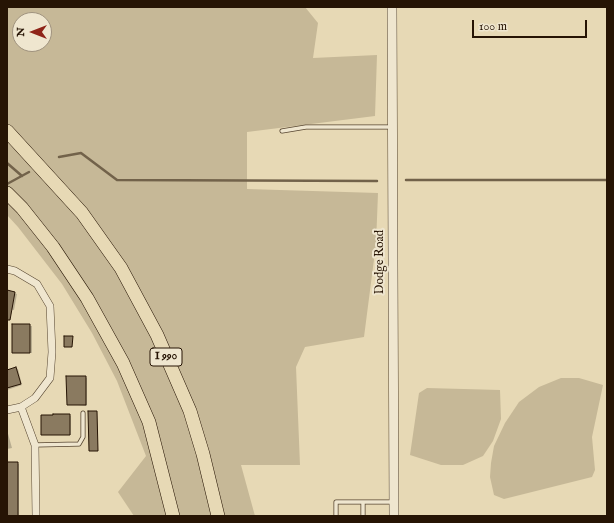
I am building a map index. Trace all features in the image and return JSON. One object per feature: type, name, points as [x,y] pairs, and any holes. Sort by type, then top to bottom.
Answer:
[{"type":"highway","name":"I 990","points":[[7,131],[82,213],[121,268],[157,335],[190,411],[204,454],[218,516]]},
{"type":"highway","points":[[7,193],[22,208],[53,247],[87,298],[123,363],[148,422],[173,516]]},
{"type":"street","name":"Dodge Road","points":[[392,7],[394,516]]},
{"type":"street","points":[[7,269],[15,271],[37,284],[50,306],[52,352],[50,378],[35,398],[21,407],[7,410]]},
{"type":"street","points":[[21,407],[35,445],[36,516]]},
{"type":"lane","points":[[282,131],[306,127],[393,127]]},
{"type":"lane","points":[[35,445],[79,444],[83,437],[83,413]]},
{"type":"lane","points":[[336,516],[336,502],[394,502]]},
{"type":"lane","points":[[363,502],[363,516]]},
{"type":"shaded area","points":[[7,7],[305,7],[318,23],[313,58],[377,55],[375,116],[247,132],[247,189],[378,193],[376,244],[364,337],[305,347],[296,367],[300,465],[241,465],[255,516],[134,516],[118,492],[146,456],[117,381],[92,333],[62,284],[7,215]]},
{"type":"shaded area","points":[[561,378],[579,378],[603,385],[592,437],[595,470],[592,477],[504,499],[494,495],[490,477],[491,463],[494,446],[505,423],[519,402],[539,387]]},
{"type":"shaded area","points":[[427,388],[500,390],[501,419],[493,441],[483,456],[463,465],[441,465],[410,455],[419,393]]},
{"type":"building","points":[[7,290],[15,292],[10,320],[7,320]]},
{"type":"building","points":[[12,324],[30,324],[30,353],[12,353]]},
{"type":"building","points":[[64,336],[73,336],[72,347],[64,347]]},
{"type":"building","points":[[16,367],[21,384],[7,388],[7,370]]},
{"type":"building","points":[[66,376],[86,376],[86,405],[67,405]]},
{"type":"building","points":[[88,411],[97,411],[98,451],[89,451]]},
{"type":"building","points":[[70,414],[70,435],[41,435],[41,415]]},
{"type":"building","points":[[7,462],[18,462],[18,516],[7,516]]},
{"type":"waterway","points":[[59,157],[81,153],[117,180],[377,181]]},
{"type":"waterway","points":[[7,163],[22,176]]},
{"type":"waterway","points":[[7,184],[29,172]]},
{"type":"waterway","points":[[406,180],[607,180]]}]
